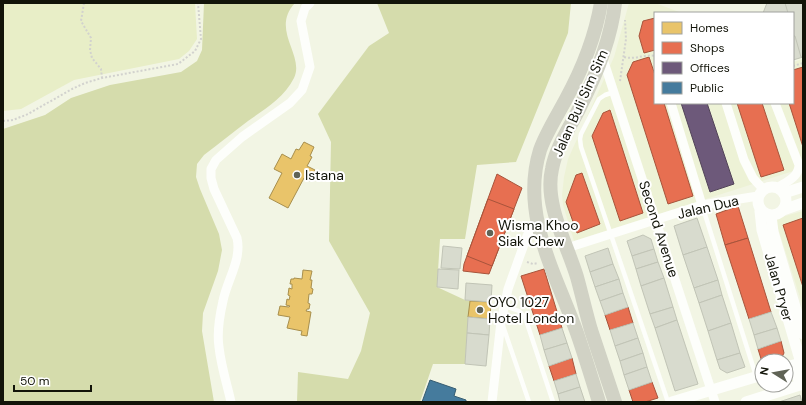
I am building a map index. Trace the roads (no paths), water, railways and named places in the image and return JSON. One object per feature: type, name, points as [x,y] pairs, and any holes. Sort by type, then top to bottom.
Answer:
[{"type":"main road","name":"Jalan Buli Sim Sim","points":[[599,402],[577,333],[543,245],[537,224],[534,201],[534,184],[541,149],[572,89],[591,45],[598,21],[601,3]]},
{"type":"main road","name":"Jalan Buli Sim Sim","points":[[615,3],[602,56],[585,98],[562,139],[551,170],[552,199],[560,229],[577,277],[591,329],[615,402]]},
{"type":"main road","points":[[543,245],[556,249],[567,248]]},
{"type":"street","points":[[231,402],[218,346],[223,300],[239,247],[237,238],[214,189],[210,169],[216,160],[242,137],[290,103],[302,90],[310,67],[301,21],[305,8],[310,3]]},
{"type":"street","name":"Second Avenue","points":[[602,56],[715,402]]},
{"type":"street","points":[[671,104],[702,205]]},
{"type":"street","points":[[726,104],[744,160],[761,193]]},
{"type":"street","points":[[775,104],[799,165],[797,173],[780,190]]},
{"type":"street","points":[[803,188],[780,190],[770,187],[761,193],[757,204],[760,210],[767,215],[776,216],[784,210],[803,203]]},
{"type":"street","points":[[780,190],[786,201],[784,210]]},
{"type":"street","name":"Jalan Dua","points":[[567,248],[702,205],[761,193]]},
{"type":"street","name":"Jalan Pryer","points":[[760,210],[762,230],[802,362],[796,369],[796,373],[803,383]]},
{"type":"street","name":"Jalan Pryer","points":[[771,216],[773,232],[803,334]]},
{"type":"street","points":[[492,402],[501,322],[508,290],[527,236],[537,224]]},
{"type":"street","points":[[672,402],[754,377]]},
{"type":"street","points":[[746,402],[764,399],[803,383]]},
{"type":"lane","points":[[615,96],[604,95],[599,99],[580,139],[580,147],[668,402]]},
{"type":"lane","points":[[702,205],[754,361]]},
{"type":"lane","points":[[505,306],[519,311],[525,317],[553,402]]},
{"type":"lane","points":[[501,322],[529,402]]},
{"type":"place","name":"Istana","points":[[297,175]]},
{"type":"place","name":"Wisma Khoo Siak Chew","points":[[490,233]]},
{"type":"place","name":"OYO 1027 Hotel London","points":[[480,310]]}]
